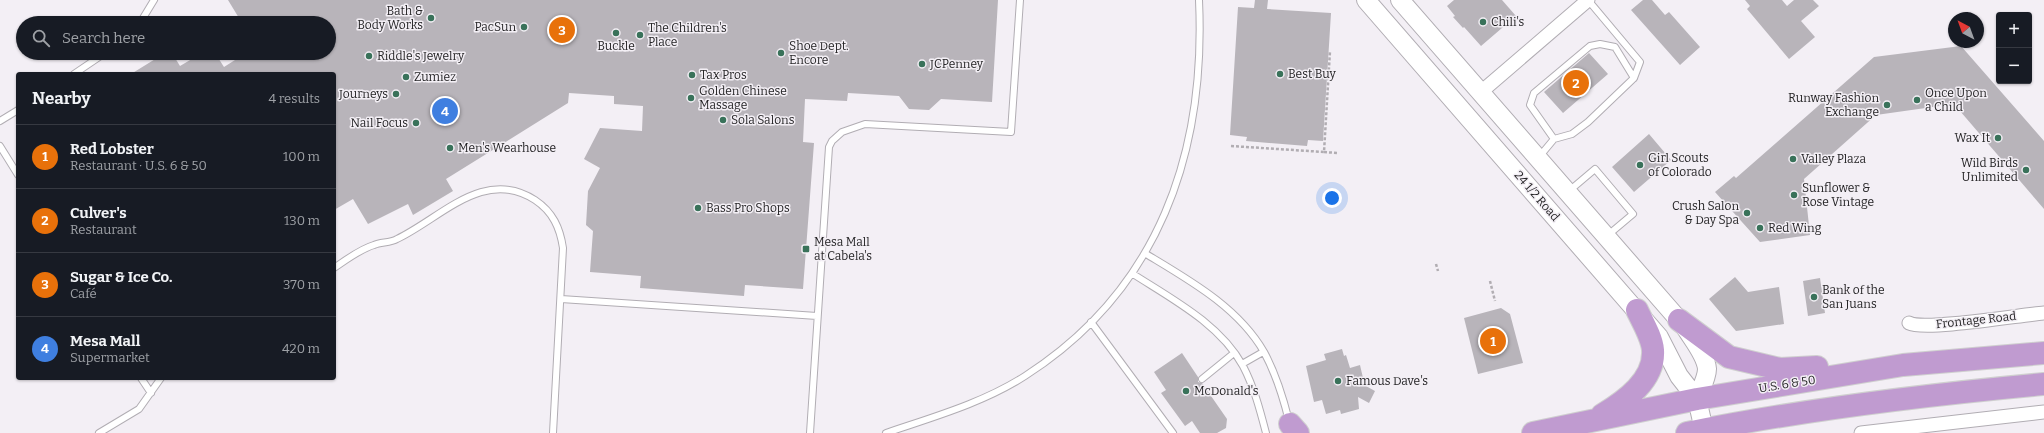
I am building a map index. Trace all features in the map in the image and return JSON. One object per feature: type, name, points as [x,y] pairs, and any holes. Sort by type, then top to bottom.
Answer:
[{"type":"highway","points":[[1593,421],[1631,396],[1649,372],[1653,349],[1637,310]]},
{"type":"highway","points":[[1679,320],[1729,357],[1780,369],[1804,368],[1874,359],[1903,365]]},
{"type":"highway","name":"U.S. 6 & 50","points":[[1533,433],[1697,399],[1903,365],[2044,353]]},
{"type":"highway","points":[[1944,393],[1989,376],[2044,370]]},
{"type":"highway","points":[[1698,432],[1828,408],[1944,393],[2044,384]]},
{"type":"main road","name":"24 1/2 Road","points":[[1366,0],[1659,337],[1679,376],[1697,399],[1698,432]]},
{"type":"main road","points":[[1404,1],[1679,320],[1696,343],[1707,370],[1697,399]]},
{"type":"main road","points":[[1394,32],[1413,44],[1455,85],[1471,93],[1481,92]]},
{"type":"main road","points":[[1457,104],[1468,104],[1476,107],[1517,145],[1538,158]]},
{"type":"street","points":[[1481,92],[1588,0]]},
{"type":"street","name":"Frontage Road","points":[[1909,323],[1913,325],[1933,326],[2044,313]]},
{"type":"street","points":[[1861,433],[2044,412]]},
{"type":"lane","points":[[144,16],[154,0]]},
{"type":"lane","points":[[810,433],[829,147],[832,141],[850,128],[874,123],[1011,132],[1020,0]]},
{"type":"lane","points":[[886,433],[965,405],[1025,376],[1062,349],[1091,322],[1133,274],[1146,254],[1172,199],[1183,166],[1191,130],[1199,60],[1199,0]]},
{"type":"lane","points":[[1538,158],[1554,139],[1572,134],[1588,122],[1634,78],[1640,62],[1588,0]]},
{"type":"lane","points":[[1554,139],[1530,105],[1534,93],[1590,46],[1600,44],[1615,48],[1634,78]]},
{"type":"lane","points":[[77,72],[95,60]]},
{"type":"lane","points":[[0,121],[16,111]]},
{"type":"lane","points":[[0,146],[16,172]]},
{"type":"lane","points":[[1568,192],[1595,169],[1633,214],[1607,237]]},
{"type":"lane","points":[[336,267],[373,245],[396,240],[469,196],[484,190],[507,189],[520,193],[540,204],[557,225],[563,248],[553,433]]},
{"type":"lane","points":[[1146,254],[1198,287],[1227,309],[1243,324],[1264,352],[1281,391],[1293,430]]},
{"type":"lane","points":[[1133,274],[1195,315],[1211,328],[1234,353],[1242,364],[1257,399],[1266,433]]},
{"type":"lane","points":[[561,300],[818,316]]},
{"type":"lane","points":[[1091,322],[1118,355],[1173,433]]},
{"type":"lane","points":[[1242,364],[1264,352]]},
{"type":"lane","points":[[1202,379],[1234,353]]},
{"type":"lane","points":[[143,380],[151,393]]},
{"type":"lane","points":[[99,433],[139,409],[160,380]]},
{"type":"path","points":[[1324,152],[1330,51]]},
{"type":"path","points":[[1278,144],[1278,149]]},
{"type":"path","points":[[1231,146],[1337,153]]},
{"type":"path","points":[[1436,264],[1438,271]]},
{"type":"path","points":[[1490,281],[1495,301]]},
{"type":"building","points":[[228,0],[998,0],[992,102],[941,99],[929,110],[909,109],[899,96],[848,93],[847,101],[805,99],[803,142],[814,143],[803,289],[745,285],[744,296],[640,288],[641,276],[590,272],[593,231],[586,225],[588,191],[600,168],[584,159],[600,128],[642,131],[643,106],[614,104],[614,96],[569,93],[568,103],[446,179],[453,191],[413,215],[408,204],[368,224],[353,199],[336,209],[336,72],[134,72],[154,60],[176,60],[180,66],[190,60],[220,60],[224,67],[235,60],[336,60],[336,16],[238,16]]},
{"type":"building","name":"Best Buy","points":[[1255,0],[1268,0],[1267,9],[1331,13],[1323,141],[1308,140],[1307,146],[1246,141],[1247,137],[1230,135],[1238,7],[1254,8]]},
{"type":"building","name":"Chili's","points":[[1454,0],[1502,0],[1516,16],[1481,46],[1453,17],[1455,16],[1447,6]]},
{"type":"building","points":[[1643,0],[1652,0],[1665,15],[1669,12],[1700,47],[1680,65],[1631,10]]},
{"type":"building","points":[[1745,0],[1782,0],[1787,6],[1794,0],[1813,0],[1819,6],[1801,21],[1815,37],[1789,59],[1747,9],[1750,6]]},
{"type":"building","name":"Valley Plaza","points":[[1948,48],[1963,48],[2044,141],[2044,209],[1954,104],[1876,115],[1804,179],[1810,235],[1760,242],[1715,192],[1734,176],[1736,178],[1874,57]]},
{"type":"building","points":[[1589,53],[1608,74],[1563,113],[1544,92]]},
{"type":"building","name":"Girl Scouts of Colorado","points":[[1649,134],[1671,160],[1634,192],[1612,167]]},
{"type":"building","points":[[1735,277],[1748,292],[1779,287],[1784,324],[1736,331],[1709,299]]},
{"type":"building","points":[[1820,278],[1825,313],[1808,316],[1803,281]]},
{"type":"building","points":[[1501,308],[1510,314],[1523,363],[1478,374],[1464,318]]},
{"type":"building","name":"Famous Dave's","points":[[1342,349],[1344,356],[1346,355],[1350,368],[1360,365],[1363,378],[1355,380],[1375,391],[1369,403],[1358,397],[1359,409],[1341,414],[1340,410],[1326,414],[1322,400],[1314,402],[1306,366],[1326,360],[1324,354]]},
{"type":"building","name":"McDonald's","points":[[1182,353],[1198,377],[1198,382],[1202,383],[1227,419],[1226,428],[1217,433],[1200,433],[1192,421],[1185,426],[1161,393],[1166,390],[1154,372]]},
{"type":"place","name":"Bath & Body Works","points":[[431,18]]},
{"type":"place","name":"Chili's","points":[[1483,22]]},
{"type":"place","name":"PacSun","points":[[524,27]]},
{"type":"place","name":"Sugar & Ice Co.","points":[[562,30]]},
{"type":"place","name":"Buckle","points":[[616,33]]},
{"type":"place","name":"The Children's Place","points":[[640,35]]},
{"type":"place","name":"Shoe Dept. Encore","points":[[781,53]]},
{"type":"place","name":"Riddle's Jewelry","points":[[369,56]]},
{"type":"place","name":"JCPenney","points":[[922,64]]},
{"type":"place","name":"Best Buy","points":[[1280,74]]},
{"type":"place","name":"Tax Pros","points":[[692,75]]},
{"type":"place","name":"Zumiez","points":[[406,77]]},
{"type":"place","name":"Culver's","points":[[1576,83]]},
{"type":"place","name":"Journeys","points":[[396,94]]},
{"type":"place","name":"Golden Chinese Massage","points":[[691,98]]},
{"type":"place","name":"Once Upon a Child","points":[[1917,100]]},
{"type":"place","name":"Runway Fashion Exchange","points":[[1887,105]]},
{"type":"place","name":"Mesa Mall","points":[[445,111]]},
{"type":"place","name":"Sola Salons","points":[[723,120]]},
{"type":"place","name":"Nail Focus","points":[[416,123]]},
{"type":"place","name":"Wax It","points":[[1998,138]]},
{"type":"place","name":"Men's Wearhouse","points":[[450,148]]},
{"type":"place","name":"Valley Plaza","points":[[1793,159]]},
{"type":"place","name":"Girl Scouts of Colorado","points":[[1640,165]]},
{"type":"place","name":"Wild Birds Unlimited","points":[[2026,170]]},
{"type":"place","name":"Sunflower & Rose Vintage","points":[[1794,195]]},
{"type":"place","name":"Bass Pro Shops","points":[[698,208]]},
{"type":"place","name":"Crush Salon & Day Spa","points":[[1747,213]]},
{"type":"place","name":"Red Wing","points":[[1760,228]]},
{"type":"place","name":"Mesa Mall at Cabela's","points":[[806,249]]},
{"type":"place","name":"Bank of the San Juans","points":[[1814,297]]},
{"type":"place","name":"Red Lobster","points":[[1493,341]]},
{"type":"place","name":"Famous Dave's","points":[[1338,381]]},
{"type":"place","name":"McDonald's","points":[[1186,391]]}]
